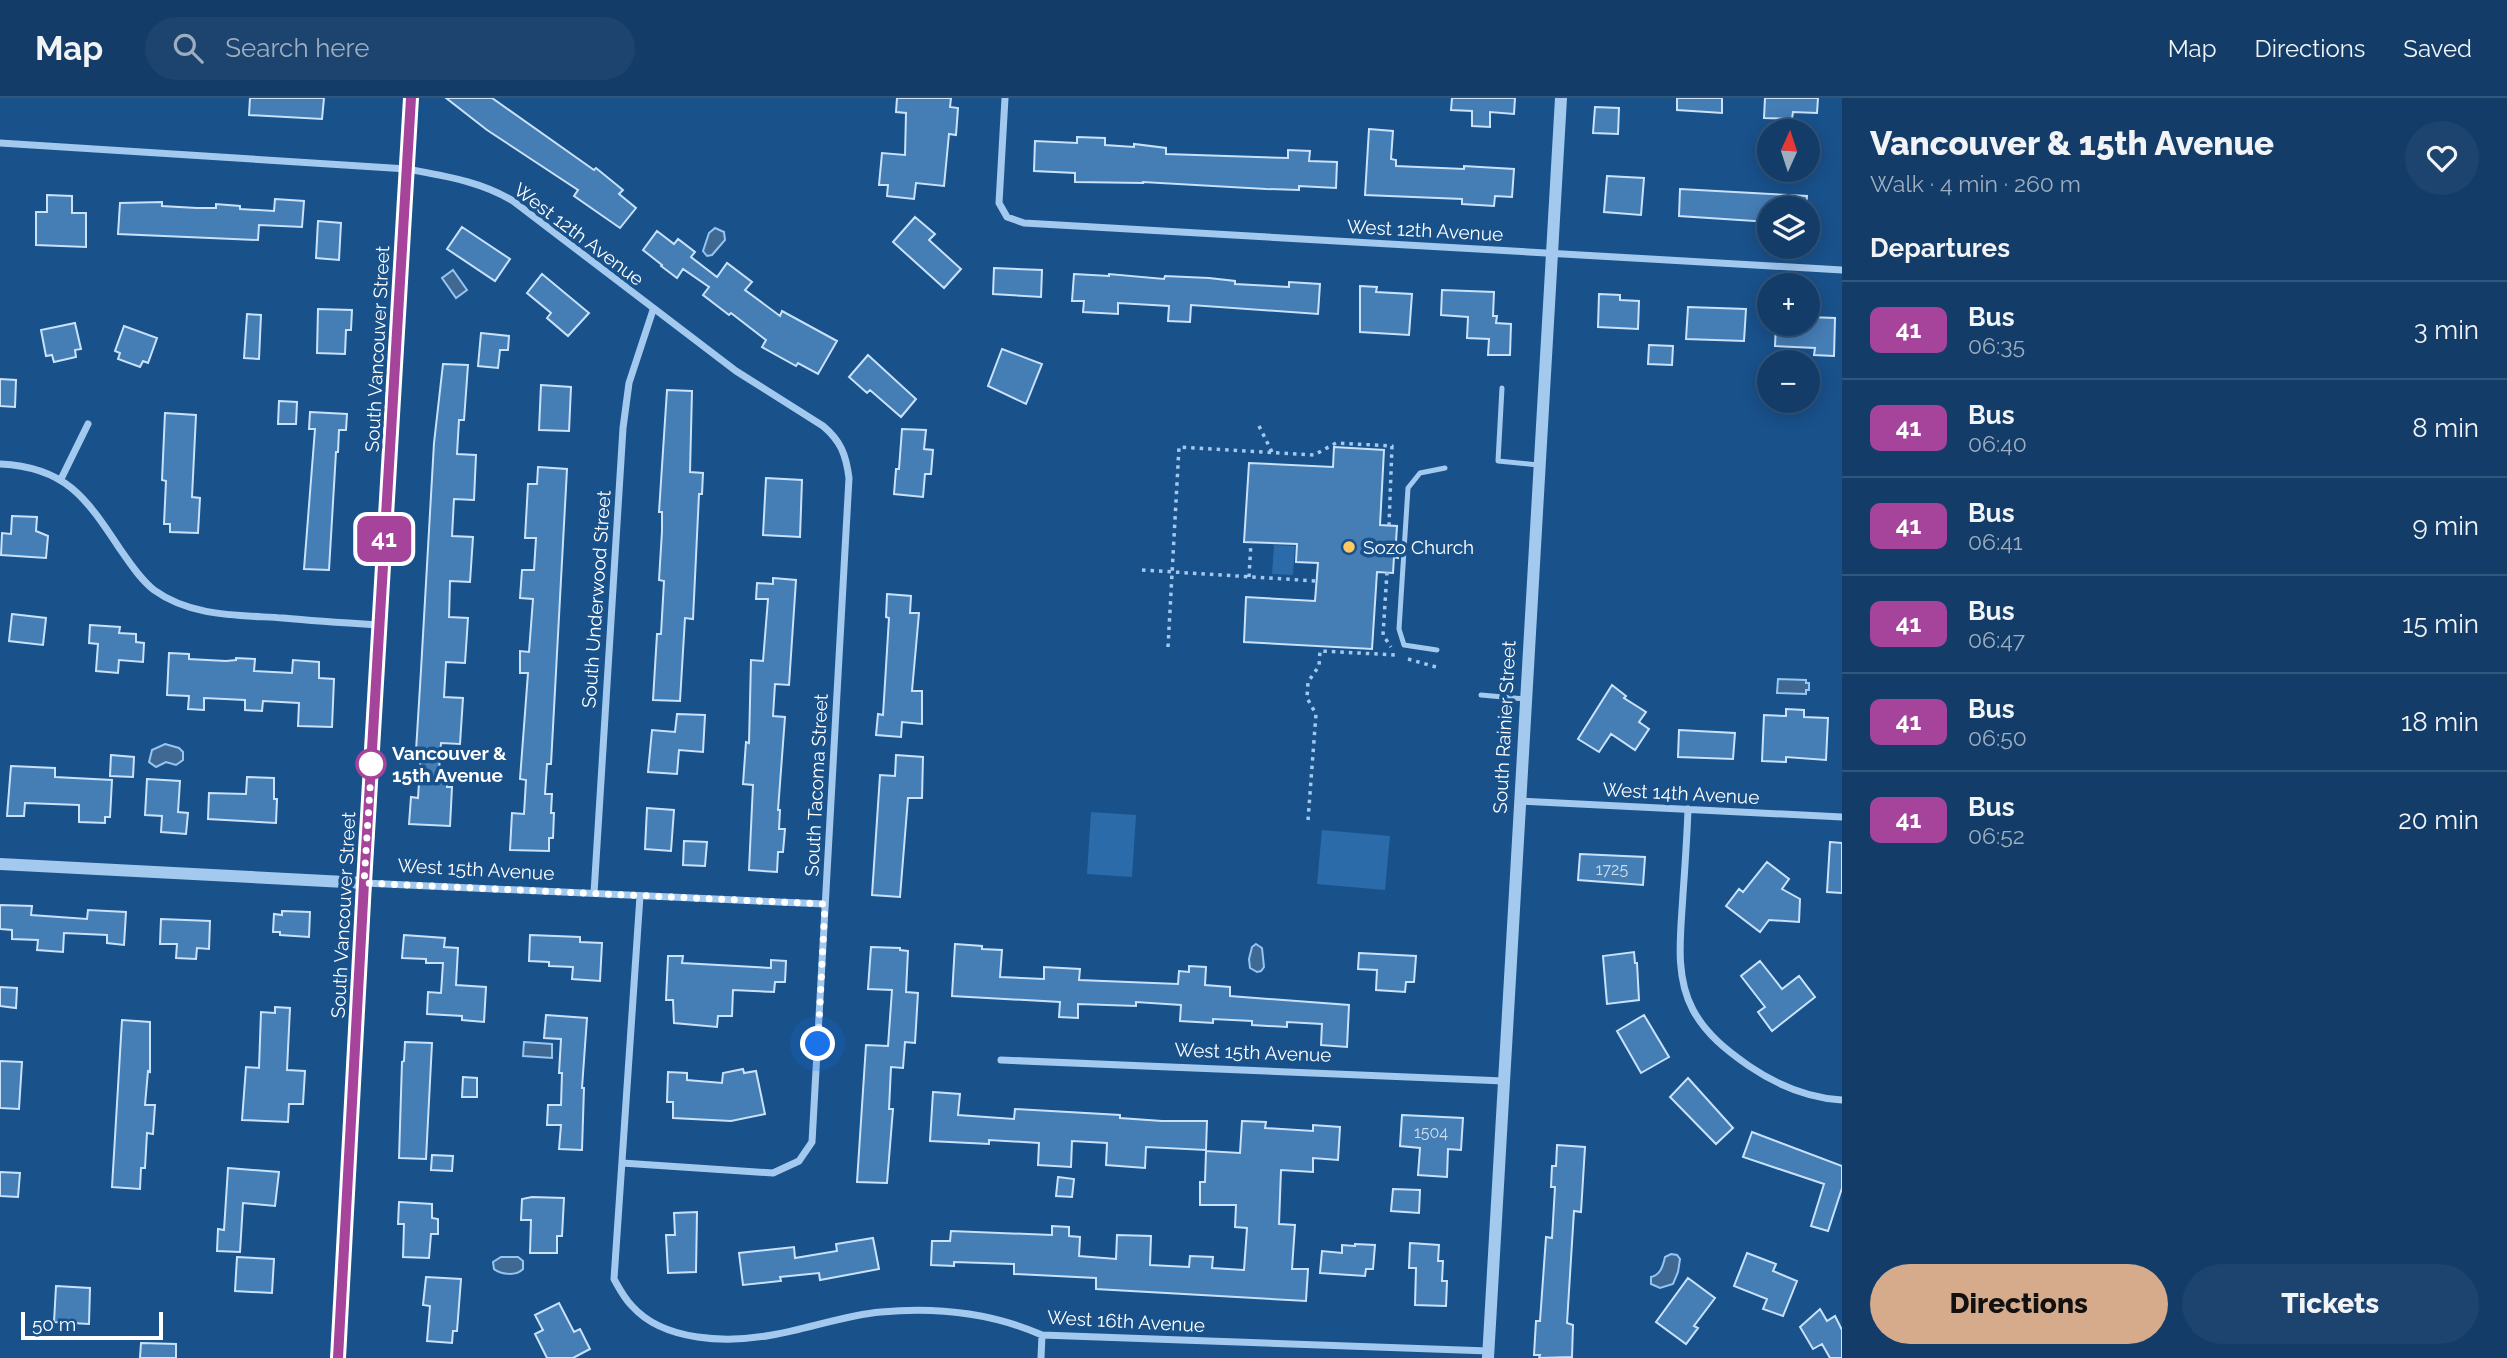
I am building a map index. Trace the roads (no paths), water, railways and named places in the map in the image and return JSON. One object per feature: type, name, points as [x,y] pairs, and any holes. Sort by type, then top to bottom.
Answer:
[{"type":"street","name":"South Vancouver Street","points":[[338,1358],[411,98]]},
{"type":"street","name":"West 12th Avenue","points":[[1005,98],[999,202],[1007,217],[1024,223],[1842,271]]},
{"type":"street","name":"South Rainier Street","points":[[1488,1354],[1560,98]]},
{"type":"street","name":"West 12th Avenue","points":[[0,143],[407,169],[465,180],[499,192],[736,372],[823,426],[835,436],[843,448]]},
{"type":"street","name":"South Underwood Street","points":[[594,894],[623,428],[629,383],[653,310]]},
{"type":"street","points":[[61,479],[88,424]]},
{"type":"street","name":"South Tacoma Street","points":[[622,1163],[773,1173],[799,1161],[812,1142],[815,1128],[849,478],[843,448]]},
{"type":"street","points":[[0,464],[39,469],[61,479],[84,498],[131,566],[153,590],[176,601],[214,614],[379,625]]},
{"type":"street","name":"West 14th Avenue","points":[[1519,801],[1842,817]]},
{"type":"street","points":[[1688,809],[1680,957],[1692,1007],[1703,1025],[1725,1049],[1763,1076],[1798,1092],[1822,1099],[1842,1100]]},
{"type":"street","name":"West 15th Avenue","points":[[0,864],[825,904]]},
{"type":"street","points":[[622,1163],[640,896]]},
{"type":"street","name":"West 15th Avenue","points":[[1001,1060],[1504,1082]]},
{"type":"street","name":"West 16th Avenue","points":[[622,1163],[614,1279],[632,1307],[646,1318],[659,1326],[686,1335],[733,1339],[770,1336],[879,1312],[919,1310],[993,1317],[1042,1335],[1488,1354]]},
{"type":"street","points":[[1041,1358],[1042,1335]]},
{"type":"lane","points":[[1503,388],[1498,461],[1538,466]]},
{"type":"lane","points":[[1437,650],[1404,645],[1399,629],[1408,488],[1420,473],[1445,468]]},
{"type":"lane","points":[[1481,695],[1525,699]]},
{"type":"place","name":"Sozo Church","points":[[1349,547]]},
{"type":"place","name":"Vancouver & 15th Avenue","points":[[371,764]]}]
